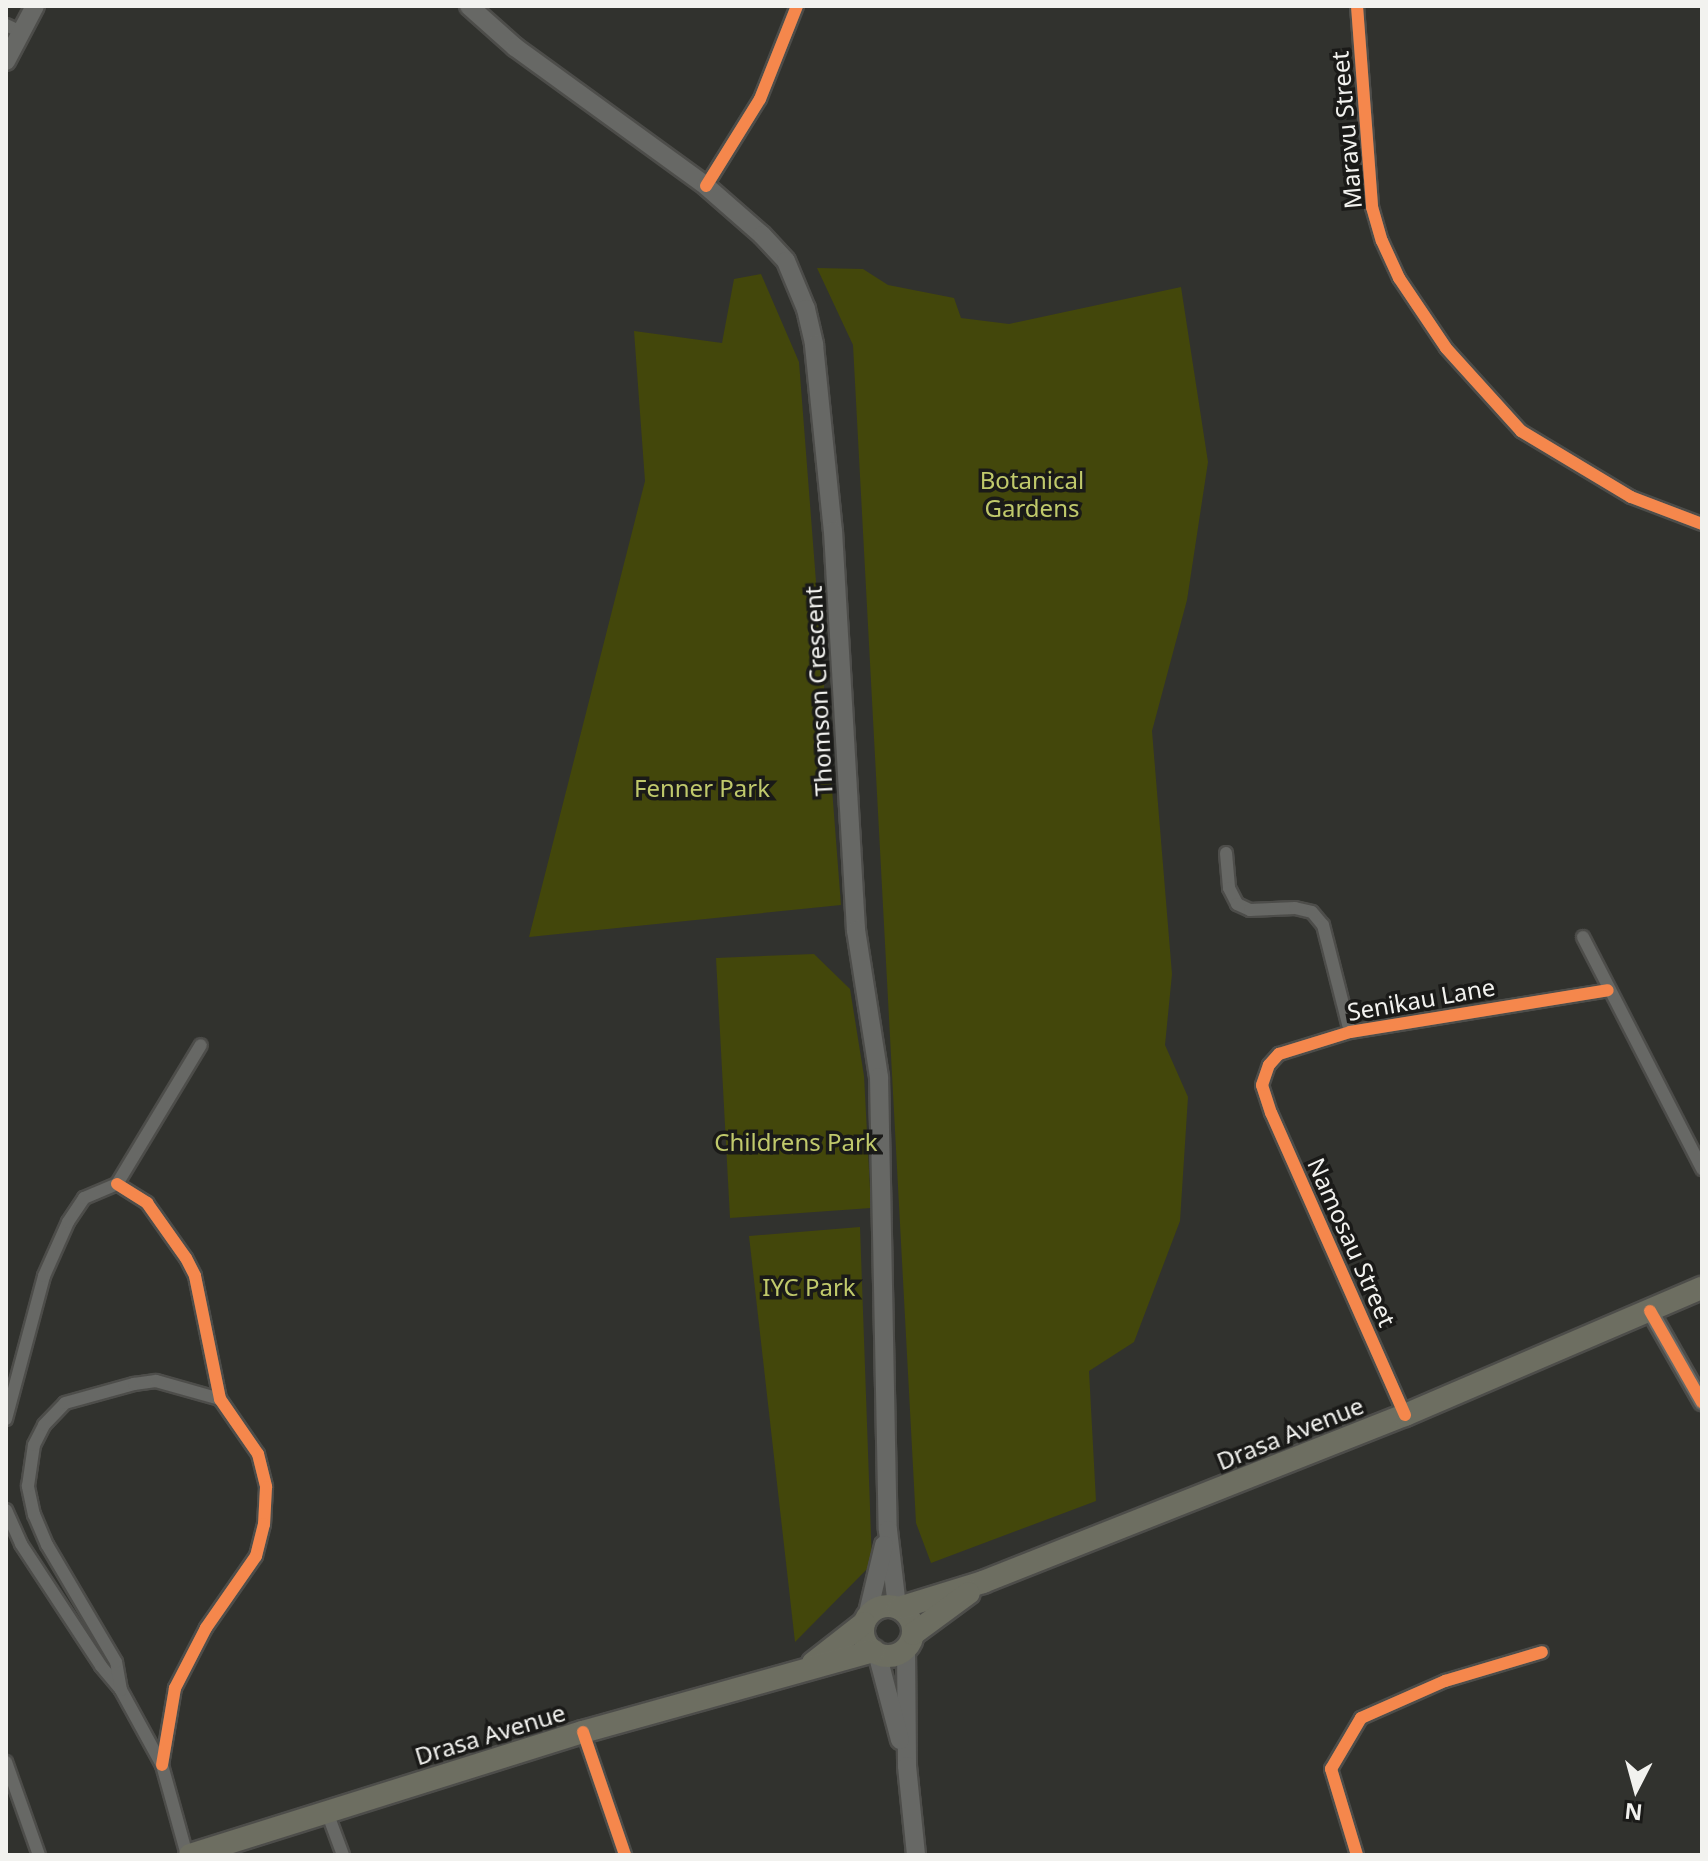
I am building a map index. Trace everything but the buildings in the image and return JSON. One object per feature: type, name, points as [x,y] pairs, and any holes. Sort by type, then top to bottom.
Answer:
[{"type":"highway","name":"Drasa Avenue","points":[[898,1608],[983,1582],[1405,1415],[1702,1288]]},
{"type":"highway","name":"Drasa Avenue","points":[[909,1641],[983,1582]]},
{"type":"highway","points":[[880,1607],[898,1608],[910,1619],[909,1641],[892,1656],[875,1652],[864,1639],[866,1620],[880,1607]]},
{"type":"highway","name":"Drasa Avenue","points":[[806,1669],[866,1620]]},
{"type":"highway","name":"Drasa Avenue","points":[[189,1855],[583,1732],[875,1652]]},
{"type":"main road","points":[[6,61],[14,28],[35,6]]},
{"type":"main road","name":"Thomson Crescent","points":[[469,6],[515,47],[706,186],[786,261],[806,309],[814,345],[833,531],[856,930],[879,1077],[888,1530],[898,1608]]},
{"type":"main road","name":"Thomson Crescent","points":[[866,1620],[888,1530]]},
{"type":"main road","points":[[909,1641],[907,1766],[916,1855]]},
{"type":"main road","points":[[875,1652],[907,1766]]},
{"type":"street","points":[[706,186],[760,99],[797,6]]},
{"type":"street","name":"Maravu Street","points":[[1357,6],[1372,207],[1382,241],[1399,278],[1446,348],[1521,431],[1631,497],[1702,524]]},
{"type":"street","points":[[1226,853],[1229,888],[1237,904],[1250,910],[1295,908],[1312,912],[1323,925],[1350,1032]]},
{"type":"street","points":[[1583,937],[1702,1169]]},
{"type":"street","name":"Senikau Lane","points":[[1262,1085],[1269,1065],[1279,1054],[1350,1032],[1608,990]]},
{"type":"street","points":[[6,1419],[44,1276],[68,1222],[84,1198],[117,1184],[201,1045]]},
{"type":"street","name":"Namosau Street","points":[[1262,1085],[1405,1415]]},
{"type":"street","points":[[117,1184],[147,1203],[195,1276],[220,1399],[258,1454],[266,1487],[264,1524],[256,1556],[206,1628],[175,1688],[162,1765]]},
{"type":"street","points":[[1650,1311],[1702,1402]]},
{"type":"street","points":[[121,1690],[116,1662],[47,1545],[34,1515],[28,1486],[34,1445],[44,1425],[65,1403],[134,1384],[156,1381],[220,1399]]},
{"type":"street","points":[[6,1510],[21,1544],[101,1666],[121,1690],[162,1765],[189,1855]]},
{"type":"street","points":[[1357,1855],[1331,1769],[1361,1718],[1445,1681],[1542,1652]]},
{"type":"street","points":[[583,1732],[625,1855]]},
{"type":"street","points":[[6,1762],[39,1855]]},
{"type":"street","points":[[327,1812],[343,1855]]},
{"type":"green space","name":"Botanical Gardens","points":[[817,268],[863,269],[888,285],[954,298],[961,318],[1009,324],[1181,287],[1208,462],[1187,600],[1152,731],[1172,974],[1165,1045],[1188,1097],[1180,1221],[1134,1342],[1089,1371],[1096,1501],[931,1563],[916,1523],[853,345]]},
{"type":"green space","name":"Fenner Park","points":[[761,274],[799,362],[841,905],[529,937],[645,481],[634,331],[722,343],[734,279]]},
{"type":"green space","name":"Childrens Park","points":[[814,954],[850,989],[864,1076],[871,1208],[730,1218],[716,958]]},
{"type":"green space","name":"IYC Park","points":[[860,1227],[872,1564],[795,1642],[749,1236]]},
{"type":"cycle path","points":[[706,186],[760,99],[797,6]]},
{"type":"cycle path","points":[[1357,6],[1372,207],[1382,241],[1399,278],[1446,348],[1521,431],[1631,497],[1702,524]]},
{"type":"cycle path","points":[[1405,1415],[1271,1113],[1262,1085],[1269,1065],[1279,1054],[1350,1032],[1608,990]]},
{"type":"cycle path","points":[[117,1184],[147,1203],[195,1276],[220,1399],[258,1454],[266,1487],[264,1524],[256,1556],[206,1628],[175,1688],[162,1765]]},
{"type":"cycle path","points":[[1650,1311],[1702,1402]]},
{"type":"cycle path","points":[[1357,1855],[1331,1769],[1361,1718],[1445,1681],[1542,1652]]},
{"type":"cycle path","points":[[583,1732],[625,1855]]}]
